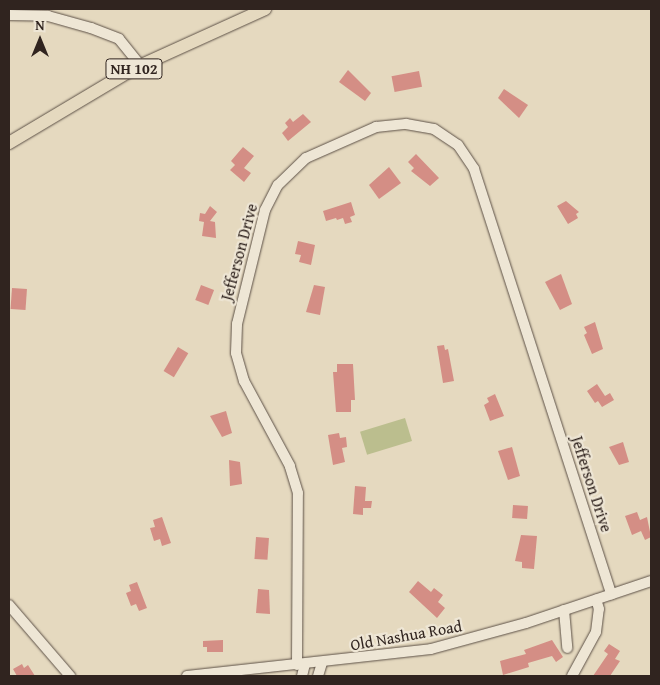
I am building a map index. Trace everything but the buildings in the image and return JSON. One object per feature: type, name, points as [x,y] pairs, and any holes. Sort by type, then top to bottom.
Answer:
[{"type":"main road","name":"NH 102","points":[[9,143],[140,65],[266,9]]},
{"type":"street","points":[[9,15],[48,16],[92,28],[119,40],[140,65]]},
{"type":"street","name":"Jefferson Drive","points":[[302,676],[298,493],[290,466],[240,372],[236,352],[237,324],[265,210],[278,185],[306,158],[376,127],[406,124],[434,129],[458,145],[474,169],[611,594]]},
{"type":"street","name":"Old Nashua Road","points":[[186,676],[322,663],[446,646],[651,581]]},
{"type":"street","points":[[572,676],[596,632],[599,609],[596,599]]},
{"type":"street","points":[[9,605],[70,676]]},
{"type":"street","points":[[564,610],[567,648]]},
{"type":"street","points":[[318,676],[322,663]]},
{"type":"green space","points":[[405,418],[412,441],[367,455],[360,432]]}]
